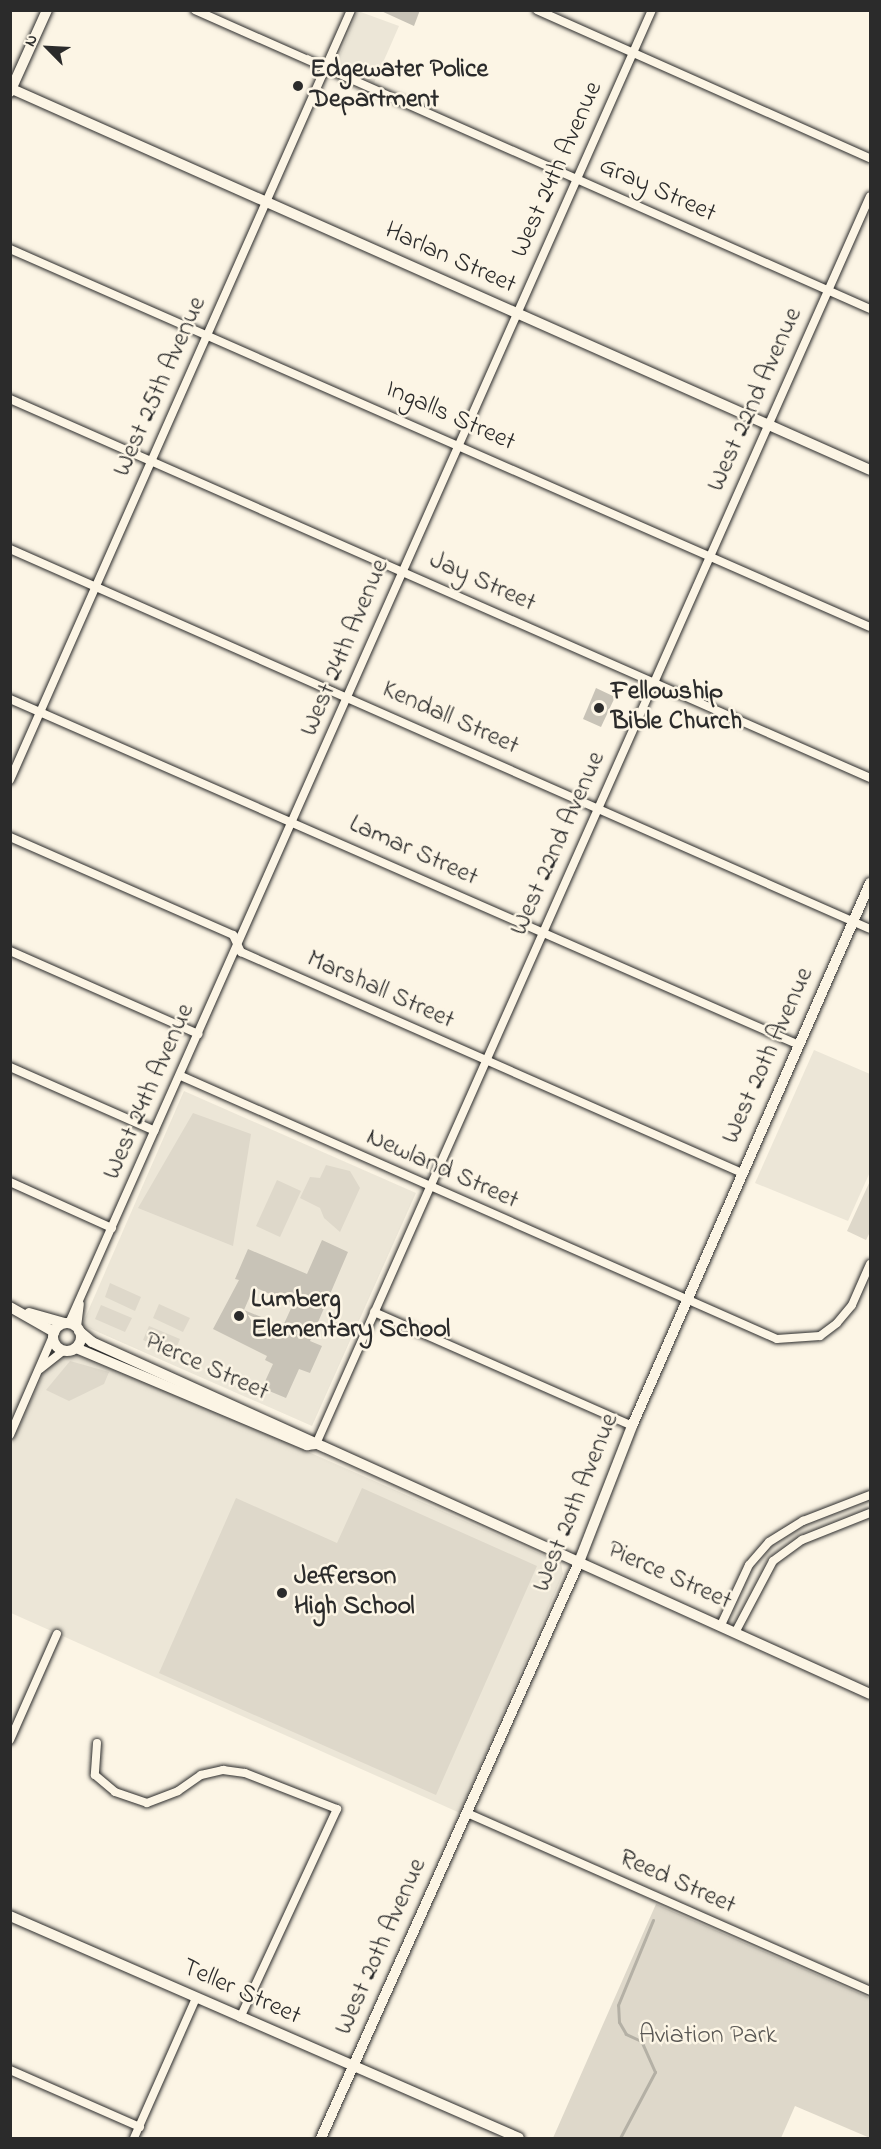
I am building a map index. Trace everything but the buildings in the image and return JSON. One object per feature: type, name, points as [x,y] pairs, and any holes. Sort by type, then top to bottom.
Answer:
[{"type":"street","points":[[11,90],[46,10]]},
{"type":"street","name":"Gray Street","points":[[195,10],[870,309]]},
{"type":"street","name":"West 25th Avenue","points":[[10,780],[351,10]]},
{"type":"street","points":[[537,10],[870,158]]},
{"type":"street","name":"West 24th Avenue","points":[[72,1326],[112,1228],[293,822],[402,570],[652,10]]},
{"type":"street","name":"Harlan Street","points":[[11,90],[870,470]]},
{"type":"street","name":"West 22nd Avenue","points":[[316,1444],[870,196]]},
{"type":"street","name":"Ingalls Street","points":[[10,249],[460,443],[870,627]]},
{"type":"street","name":"Jay Street","points":[[10,399],[870,778]]},
{"type":"street","name":"Kendall Street","points":[[10,549],[870,929]]},
{"type":"street","name":"Lamar Street","points":[[10,699],[799,1045]]},
{"type":"street","name":"Marshall Street","points":[[10,837],[233,935],[241,952],[742,1173]]},
{"type":"street","name":"West 20th Avenue","points":[[321,2139],[579,1562],[632,1426],[870,883]]},
{"type":"street","points":[[10,951],[198,1034]]},
{"type":"street","points":[[10,1067],[155,1131]]},
{"type":"street","name":"Newland Street","points":[[181,1076],[688,1301],[749,1331],[800,1341],[820,1336],[837,1323],[852,1305],[870,1264]]},
{"type":"street","points":[[10,1182],[112,1228]]},
{"type":"street","name":"Pierce Street","points":[[15,1309],[72,1326],[92,1342],[736,1631],[870,1694]]},
{"type":"street","name":"Pierce Street","points":[[15,1309],[53,1334]]},
{"type":"street","points":[[374,1312],[632,1426]]},
{"type":"street","points":[[10,1435],[53,1334],[72,1326],[76,1348],[63,1351],[40,1369]]},
{"type":"street","points":[[53,1334],[63,1351]]},
{"type":"street","name":"Pierce Street","points":[[76,1348],[307,1445],[316,1444]]},
{"type":"street","points":[[721,1625],[749,1565],[770,1542],[803,1521],[870,1495]]},
{"type":"street","points":[[736,1631],[773,1561],[802,1540],[870,1513]]},
{"type":"street","points":[[10,1740],[57,1634]]},
{"type":"street","points":[[97,1743],[95,1775],[116,1792],[147,1803],[178,1791],[201,1775],[223,1770],[245,1773],[337,1809],[240,2018]]},
{"type":"street","name":"Reed Street","points":[[467,1813],[870,1991]]},
{"type":"street","name":"Teller Street","points":[[10,1916],[519,2139]]},
{"type":"street","points":[[134,2139],[196,1998]]},
{"type":"street","points":[[10,2070],[140,2127]]},
{"type":"shaded area","points":[[358,11],[399,26],[374,83],[336,64]]},
{"type":"shaded area","points":[[814,1050],[870,1074],[870,1172],[848,1221],[755,1183]]},
{"type":"shaded area","points":[[184,1091],[416,1193],[312,1426],[82,1325]]},
{"type":"shaded area","name":"Jefferson High School","points":[[58,1342],[561,1563],[563,1574],[460,1813],[11,1613],[11,1445]]},
{"type":"green space","points":[[193,1113],[251,1134],[233,1246],[138,1208]]},
{"type":"green space","points":[[326,1165],[350,1171],[360,1188],[340,1232],[324,1218],[320,1208],[300,1198],[310,1177],[320,1178]]},
{"type":"green space","points":[[277,1180],[301,1191],[280,1237],[256,1226]]},
{"type":"green space","points":[[870,1181],[870,1232],[866,1240],[847,1231]]},
{"type":"green space","points":[[110,1283],[141,1297],[135,1311],[105,1297]]},
{"type":"green space","points":[[159,1304],[190,1318],[183,1332],[153,1318]]},
{"type":"green space","points":[[101,1305],[132,1318],[125,1332],[95,1319]]},
{"type":"green space","points":[[149,1326],[180,1339],[174,1353],[143,1340]]},
{"type":"green space","points":[[70,1361],[109,1372],[104,1384],[69,1401],[46,1390]]},
{"type":"green space","points":[[362,1488],[537,1566],[436,1795],[159,1673],[236,1498],[337,1543]]},
{"type":"green space","name":"Aviation Park","points":[[656,1904],[870,1998],[870,2138],[795,2106],[781,2138],[553,2138]]},
{"type":"waterway","points":[[620,2138],[655,2072],[641,2041],[626,2034],[619,2022],[618,2005],[653,1920]]},
{"type":"place","name":"Edgewater Police Department","points":[[298,86]]},
{"type":"place","name":"Fellowship Bible Church","points":[[599,708]]},
{"type":"place","name":"Lumberg Elementary School","points":[[239,1316]]},
{"type":"place","name":"Jefferson High School","points":[[282,1593]]}]
